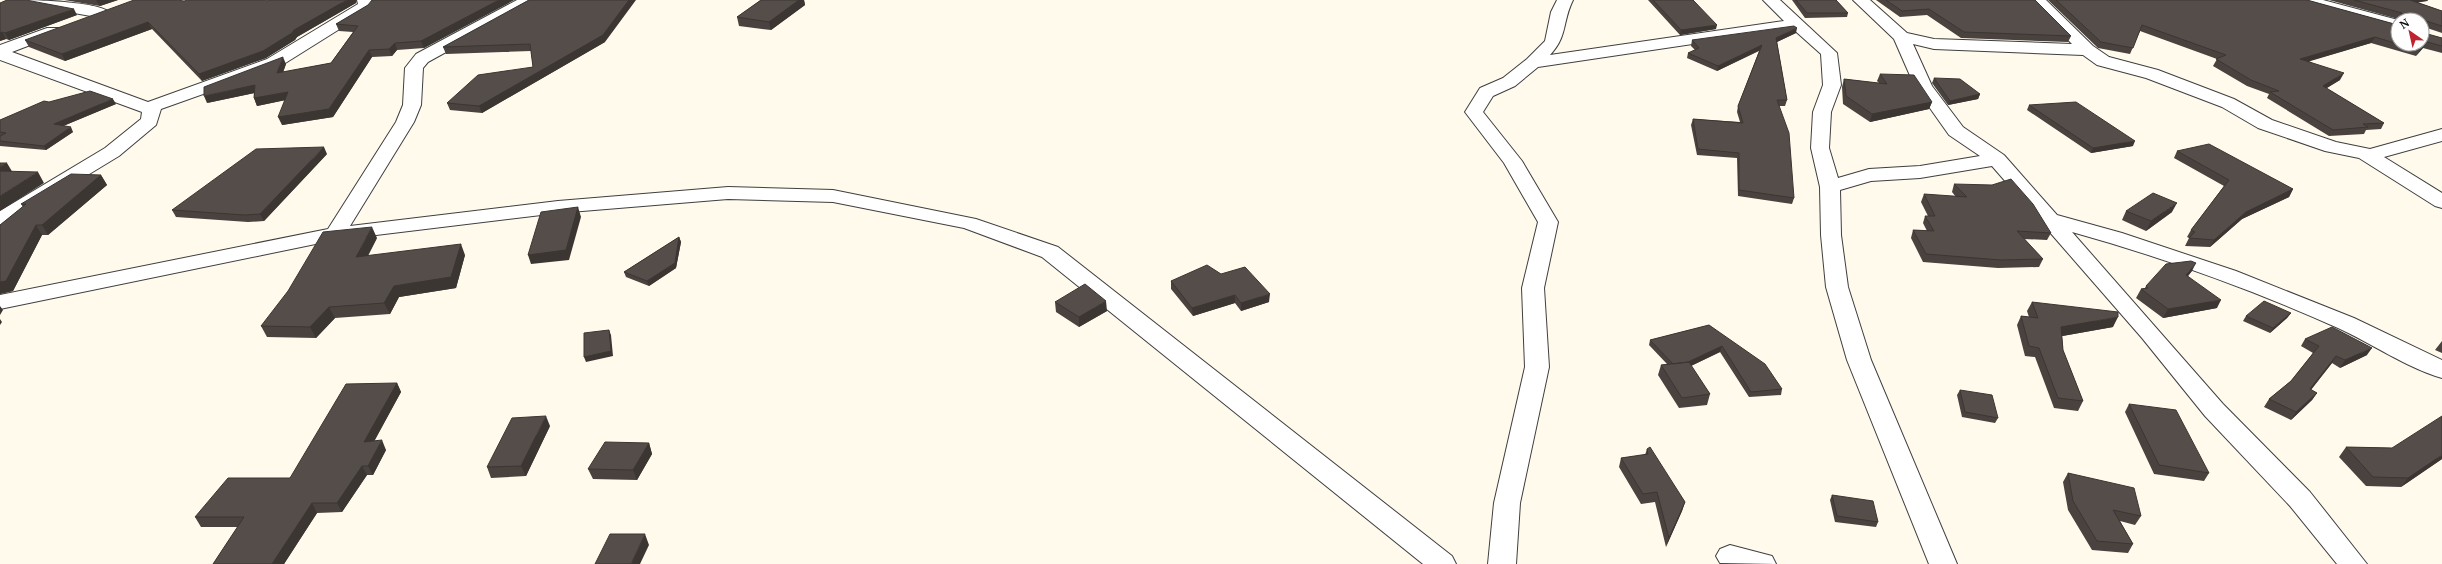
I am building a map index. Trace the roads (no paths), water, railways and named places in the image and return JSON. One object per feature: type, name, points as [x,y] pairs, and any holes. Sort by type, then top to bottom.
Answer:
[{"type":"street","points":[[0,52],[109,10],[29,0]]},
{"type":"street","points":[[0,52],[150,107],[273,64],[364,7],[368,2],[366,0]]},
{"type":"street","points":[[336,234],[405,122],[413,99],[414,68],[422,58],[529,0]]},
{"type":"street","points":[[1502,564],[1506,503],[1537,367],[1533,288],[1548,222],[1512,161],[1487,131],[1474,112],[1486,92],[1509,82],[1533,63],[1553,42],[1559,12],[1565,0]]},
{"type":"street","points":[[1771,0],[1829,52],[1832,86],[1822,112],[1820,148],[1830,187],[1831,235],[1837,287],[1859,360],[1943,564]]},
{"type":"street","points":[[1861,0],[1901,37],[1924,87],[1956,131],[1997,159],[2050,218],[2214,410],[2300,499],[2353,564]]},
{"type":"street","points":[[2037,0],[2087,50],[2103,61],[2152,74],[2228,103],[2265,124],[2332,147],[2365,153],[2368,155],[2442,135]]},
{"type":"street","points":[[2305,0],[2390,23]]},
{"type":"street","points":[[1533,63],[1796,24]]},
{"type":"street","points":[[1901,37],[1934,44],[2087,50]]},
{"type":"street","points":[[0,220],[112,152],[150,121],[152,109],[150,107]]},
{"type":"street","points":[[2365,153],[2442,202]]},
{"type":"street","points":[[1830,187],[1869,175],[1920,172],[1997,159]]},
{"type":"street","points":[[0,302],[336,234],[558,207],[728,193],[833,196],[969,223],[1050,252],[1442,564]]},
{"type":"street","points":[[2050,218],[2115,237],[2228,276],[2346,323],[2442,370]]},
{"type":"street","points":[[1730,556],[1762,564]]}]
